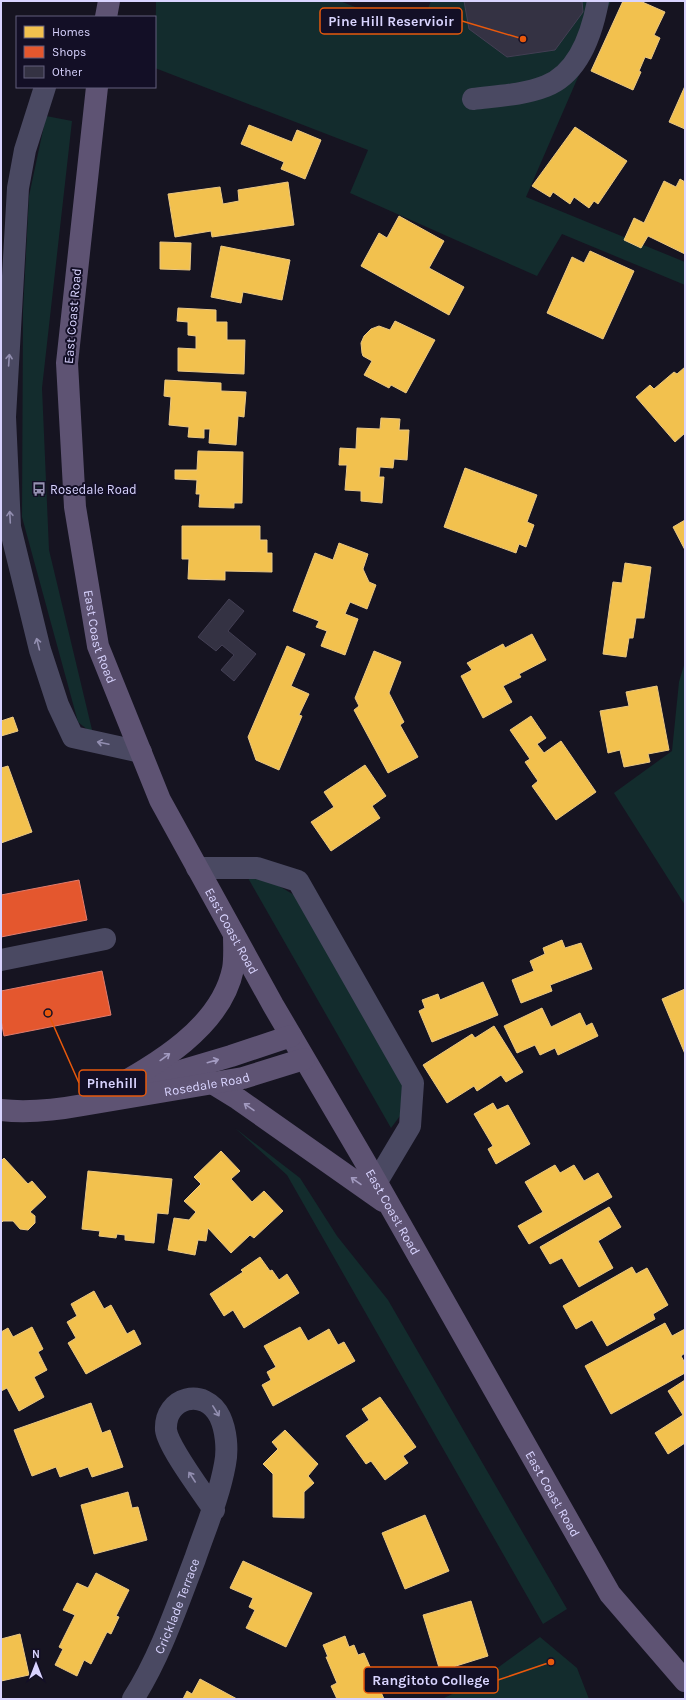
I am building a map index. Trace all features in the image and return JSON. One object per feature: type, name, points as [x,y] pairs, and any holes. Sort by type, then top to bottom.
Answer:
[{"type":"main road","points":[[106,16],[109,1]]},
{"type":"main road","name":"East Coast Road","points":[[97,88],[67,363],[75,507],[98,646],[160,800],[291,1036],[610,1594],[685,1681]]},
{"type":"main road","points":[[83,1106],[152,1067],[172,1052],[205,1022],[223,997],[233,969],[234,935]]},
{"type":"main road","name":"Rosedale Road","points":[[83,1106],[148,1079],[231,1056],[291,1036]]},
{"type":"main road","name":"Rosedale Road","points":[[1,1110],[57,1110],[83,1106],[243,1078],[304,1058]]},
{"type":"main road","points":[[212,1083],[238,1099],[388,1204]]},
{"type":"street","points":[[473,99],[534,90],[547,86],[567,72],[588,38],[595,19],[598,1]]},
{"type":"street","points":[[46,88],[25,150],[18,188],[5,417],[10,527],[40,650],[58,705],[73,737],[141,752]]},
{"type":"street","points":[[197,868],[258,868],[298,881],[406,1070],[413,1083],[410,1126],[376,1183]]},
{"type":"street","points":[[1,960],[105,939]]},
{"type":"street","name":"Cricklade Terrace","points":[[133,1699],[147,1677],[182,1593],[214,1510]]},
{"type":"green space","points":[[156,1],[340,1],[418,32],[431,1],[611,1],[526,197],[685,262],[685,285],[562,234],[537,276],[350,193],[368,150],[156,68]]},
{"type":"green space","points":[[46,116],[72,121],[42,388],[49,550],[93,734],[78,722],[22,517],[23,311],[29,196]]},
{"type":"green space","points":[[685,662],[685,905],[614,793],[672,751],[679,682]]},
{"type":"green space","points":[[261,875],[299,898],[403,1080],[400,1116],[391,1128],[248,878]]},
{"type":"green space","points":[[235,1128],[300,1178],[337,1236],[388,1300],[567,1609],[543,1624],[287,1175]]},
{"type":"green space","points":[[540,1637],[577,1668],[589,1699],[442,1699],[481,1680]]},
{"type":"building: Homes","points":[[623,1],[640,1],[665,12],[654,35],[660,38],[651,59],[645,57],[639,71],[641,72],[633,90],[591,71]]},
{"type":"building: Homes","points":[[685,86],[685,129],[669,122]]},
{"type":"building: Homes","points":[[249,125],[292,142],[297,130],[321,140],[305,179],[281,169],[284,162],[241,144]]},
{"type":"building: Homes","points":[[575,127],[627,161],[598,204],[594,201],[589,208],[574,197],[570,204],[553,192],[550,197],[532,186]]},
{"type":"building: Homes","points":[[680,179],[685,182],[685,254],[648,236],[641,248],[624,240],[634,218],[644,223],[664,181],[676,187]]},
{"type":"building: Homes","points":[[288,182],[294,225],[212,237],[211,231],[175,237],[168,194],[220,187],[223,204],[239,201],[238,190]]},
{"type":"building: Homes","points":[[399,216],[444,241],[429,268],[464,287],[449,315],[361,266],[379,233],[387,238]]},
{"type":"building: Homes","points":[[160,242],[191,243],[190,270],[160,269]]},
{"type":"building: Homes","points":[[221,246],[290,260],[282,300],[243,292],[241,303],[211,297]]},
{"type":"building: Homes","points":[[590,251],[634,271],[603,339],[547,313],[572,257],[584,263]]},
{"type":"building: Homes","points":[[178,308],[216,310],[216,322],[227,322],[227,340],[245,340],[244,374],[178,371],[178,348],[196,349],[196,336],[188,335],[188,322],[177,321]]},
{"type":"building: Homes","points":[[395,321],[435,340],[406,393],[391,385],[389,388],[364,375],[372,361],[363,356],[362,353],[361,343],[364,336],[371,329],[379,326],[390,330]]},
{"type":"building: Homes","points":[[685,367],[685,433],[675,442],[636,397],[650,385],[654,389],[674,372],[677,374]]},
{"type":"building: Homes","points":[[165,380],[221,383],[221,391],[246,392],[244,417],[238,416],[236,445],[209,443],[210,429],[204,429],[204,438],[188,437],[189,427],[169,425],[171,397],[164,396]]},
{"type":"building: Homes","points":[[381,418],[400,419],[399,430],[409,430],[407,460],[394,459],[393,468],[380,467],[379,477],[384,477],[382,503],[361,501],[361,491],[345,490],[347,465],[339,465],[340,448],[356,449],[357,428],[380,429]]},
{"type":"building: Homes","points":[[198,451],[243,452],[242,503],[234,503],[234,508],[199,507],[200,494],[196,494],[197,480],[175,479],[175,470],[197,470]]},
{"type":"building: Homes","points":[[465,468],[537,495],[527,522],[534,525],[526,547],[519,544],[516,553],[444,527]]},
{"type":"building: Homes","points":[[685,520],[685,550],[673,527]]},
{"type":"building: Homes","points":[[182,526],[260,526],[260,540],[267,540],[267,553],[272,553],[272,572],[225,571],[225,580],[188,579],[189,559],[182,559]]},
{"type":"building: Homes","points":[[339,543],[368,554],[363,569],[369,582],[376,585],[367,609],[350,602],[345,614],[358,619],[345,655],[321,646],[327,631],[316,627],[319,621],[293,611],[315,553],[333,560]]},
{"type":"building: Homes","points":[[625,563],[651,567],[644,618],[636,618],[633,638],[629,638],[626,657],[603,654],[613,582],[622,583]]},
{"type":"building: Homes","points":[[532,634],[546,660],[519,674],[521,677],[503,686],[512,702],[483,718],[461,676],[472,670],[467,663],[503,644],[505,648]]},
{"type":"building: Homes","points":[[287,646],[305,654],[291,686],[309,694],[299,715],[302,716],[279,770],[256,760],[248,737]]},
{"type":"building: Homes","points":[[374,651],[401,662],[389,693],[404,722],[400,725],[418,757],[388,773],[354,710],[359,706],[355,698]]},
{"type":"building: Homes","points":[[657,686],[669,750],[648,754],[650,762],[624,767],[620,750],[608,753],[600,711],[629,706],[626,692]]},
{"type":"building: Homes","points":[[531,716],[546,738],[537,744],[544,753],[561,741],[596,792],[556,820],[532,786],[538,781],[525,762],[530,759],[510,730]]},
{"type":"building: Homes","points":[[13,717],[18,731],[1,736],[1,721]]},
{"type":"building: Homes","points":[[365,765],[386,796],[372,806],[380,818],[331,851],[311,822],[334,807],[324,792]]},
{"type":"building: Homes","points":[[8,766],[32,832],[1,843],[1,768]]},
{"type":"building: Homes","points":[[562,940],[565,948],[581,943],[592,969],[550,985],[552,991],[521,1003],[512,980],[534,971],[530,961],[545,954],[543,948]]},
{"type":"building: Homes","points":[[483,982],[498,1015],[432,1042],[419,1011],[425,1008],[422,1000],[438,994],[440,1000]]},
{"type":"building: Homes","points":[[685,989],[685,1054],[662,999]]},
{"type":"building: Homes","points":[[542,1008],[551,1027],[580,1013],[586,1026],[592,1023],[598,1036],[558,1055],[555,1048],[540,1055],[535,1045],[517,1053],[504,1026]]},
{"type":"building: Homes","points":[[494,1026],[523,1072],[506,1082],[501,1075],[477,1091],[474,1086],[447,1103],[423,1065],[472,1034],[475,1038]]},
{"type":"building: Homes","points":[[493,1103],[497,1110],[508,1105],[530,1144],[496,1164],[488,1149],[493,1146],[474,1114]]},
{"type":"building: Homes","points":[[221,1151],[240,1171],[231,1179],[252,1202],[264,1191],[283,1211],[254,1238],[250,1235],[231,1253],[208,1228],[206,1241],[198,1240],[195,1255],[168,1250],[174,1218],[189,1220],[196,1212],[184,1201],[201,1184],[194,1177]]},
{"type":"building: Homes","points":[[4,1158],[28,1184],[32,1181],[46,1197],[30,1212],[35,1216],[35,1223],[28,1230],[20,1229],[13,1221],[3,1221],[1,1223],[1,1161]]},
{"type":"building: Homes","points":[[555,1165],[560,1173],[574,1165],[584,1181],[598,1173],[612,1197],[529,1244],[518,1226],[543,1212],[525,1182]]},
{"type":"building: Homes","points":[[88,1171],[172,1179],[168,1214],[157,1213],[154,1243],[125,1240],[125,1235],[117,1234],[116,1238],[99,1236],[100,1231],[82,1229]]},
{"type":"building: Homes","points":[[609,1207],[621,1227],[598,1241],[613,1268],[579,1287],[562,1258],[550,1264],[540,1247]]},
{"type":"building: Homes","points":[[260,1257],[270,1271],[272,1270],[279,1280],[287,1274],[299,1293],[244,1328],[233,1310],[224,1316],[210,1294],[243,1272],[241,1270]]},
{"type":"building: Homes","points":[[632,1267],[636,1274],[647,1268],[668,1305],[653,1314],[655,1319],[607,1346],[592,1320],[576,1329],[563,1306]]},
{"type":"building: Homes","points":[[94,1291],[104,1309],[111,1305],[127,1334],[134,1330],[141,1344],[86,1374],[68,1343],[76,1338],[67,1322],[77,1316],[71,1304]]},
{"type":"building: Homes","points":[[665,1323],[672,1336],[685,1329],[685,1353],[681,1356],[685,1363],[685,1373],[611,1414],[585,1366]]},
{"type":"building: Homes","points":[[32,1327],[43,1349],[38,1352],[47,1370],[34,1377],[44,1397],[19,1411],[7,1388],[1,1391],[1,1332],[8,1328],[13,1337]]},
{"type":"building: Homes","points":[[300,1327],[308,1341],[329,1329],[338,1345],[344,1342],[355,1361],[273,1406],[262,1385],[271,1380],[267,1372],[276,1367],[264,1346]]},
{"type":"building: Homes","points":[[685,1380],[685,1443],[668,1454],[655,1433],[683,1415],[668,1391]]},
{"type":"building: Homes","points":[[380,1397],[416,1447],[403,1456],[408,1463],[385,1480],[371,1461],[366,1464],[346,1436],[369,1420],[362,1409]]},
{"type":"building: Homes","points":[[91,1403],[102,1433],[110,1430],[123,1467],[92,1477],[88,1467],[60,1477],[56,1467],[32,1476],[14,1430]]},
{"type":"building: Homes","points":[[285,1430],[318,1464],[308,1476],[314,1483],[304,1492],[304,1518],[273,1517],[273,1474],[263,1464],[278,1449],[272,1442]]},
{"type":"building: Homes","points":[[128,1492],[132,1508],[138,1507],[147,1540],[94,1554],[81,1505]]},
{"type":"building: Homes","points":[[425,1515],[449,1571],[405,1589],[382,1533]]},
{"type":"building: Homes","points":[[243,1561],[312,1593],[286,1647],[246,1628],[255,1610],[249,1607],[253,1598],[230,1588]]},
{"type":"building: Homes","points":[[96,1573],[129,1590],[116,1616],[119,1617],[111,1634],[107,1632],[91,1664],[84,1660],[77,1676],[55,1665],[63,1649],[59,1647],[75,1615],[63,1610],[77,1583],[88,1588]]},
{"type":"building: Homes","points":[[471,1601],[488,1656],[440,1671],[423,1615]]},
{"type":"building: Homes","points":[[20,1634],[29,1675],[1,1681],[1,1639]]},
{"type":"building: Homes","points":[[345,1636],[349,1647],[354,1645],[358,1655],[364,1653],[384,1699],[337,1699],[331,1686],[337,1683],[326,1657],[328,1657],[323,1645]]},
{"type":"building: Homes","points":[[200,1679],[237,1699],[183,1699],[187,1691],[192,1694]]},
{"type":"building: Shops","points":[[79,880],[87,920],[1,937],[1,895]]},
{"type":"building: Shops","points":[[102,971],[111,1015],[4,1036],[1,1020],[1,991]]},
{"type":"building: Other","points":[[464,1],[582,1],[583,12],[555,50],[507,57],[469,29]]},
{"type":"building: Other","points":[[229,599],[244,611],[228,631],[256,654],[234,681],[221,670],[234,655],[222,645],[216,651],[198,637]]},
{"type":"place","name":"Pine Hill Reservioir","points":[[523,39]]},
{"type":"place","name":"Rosedale Road","points":[[39,489]]},
{"type":"place","name":"Pinehill","points":[[48,1013]]},
{"type":"place","name":"Rangitoto College","points":[[551,1662]]}]
